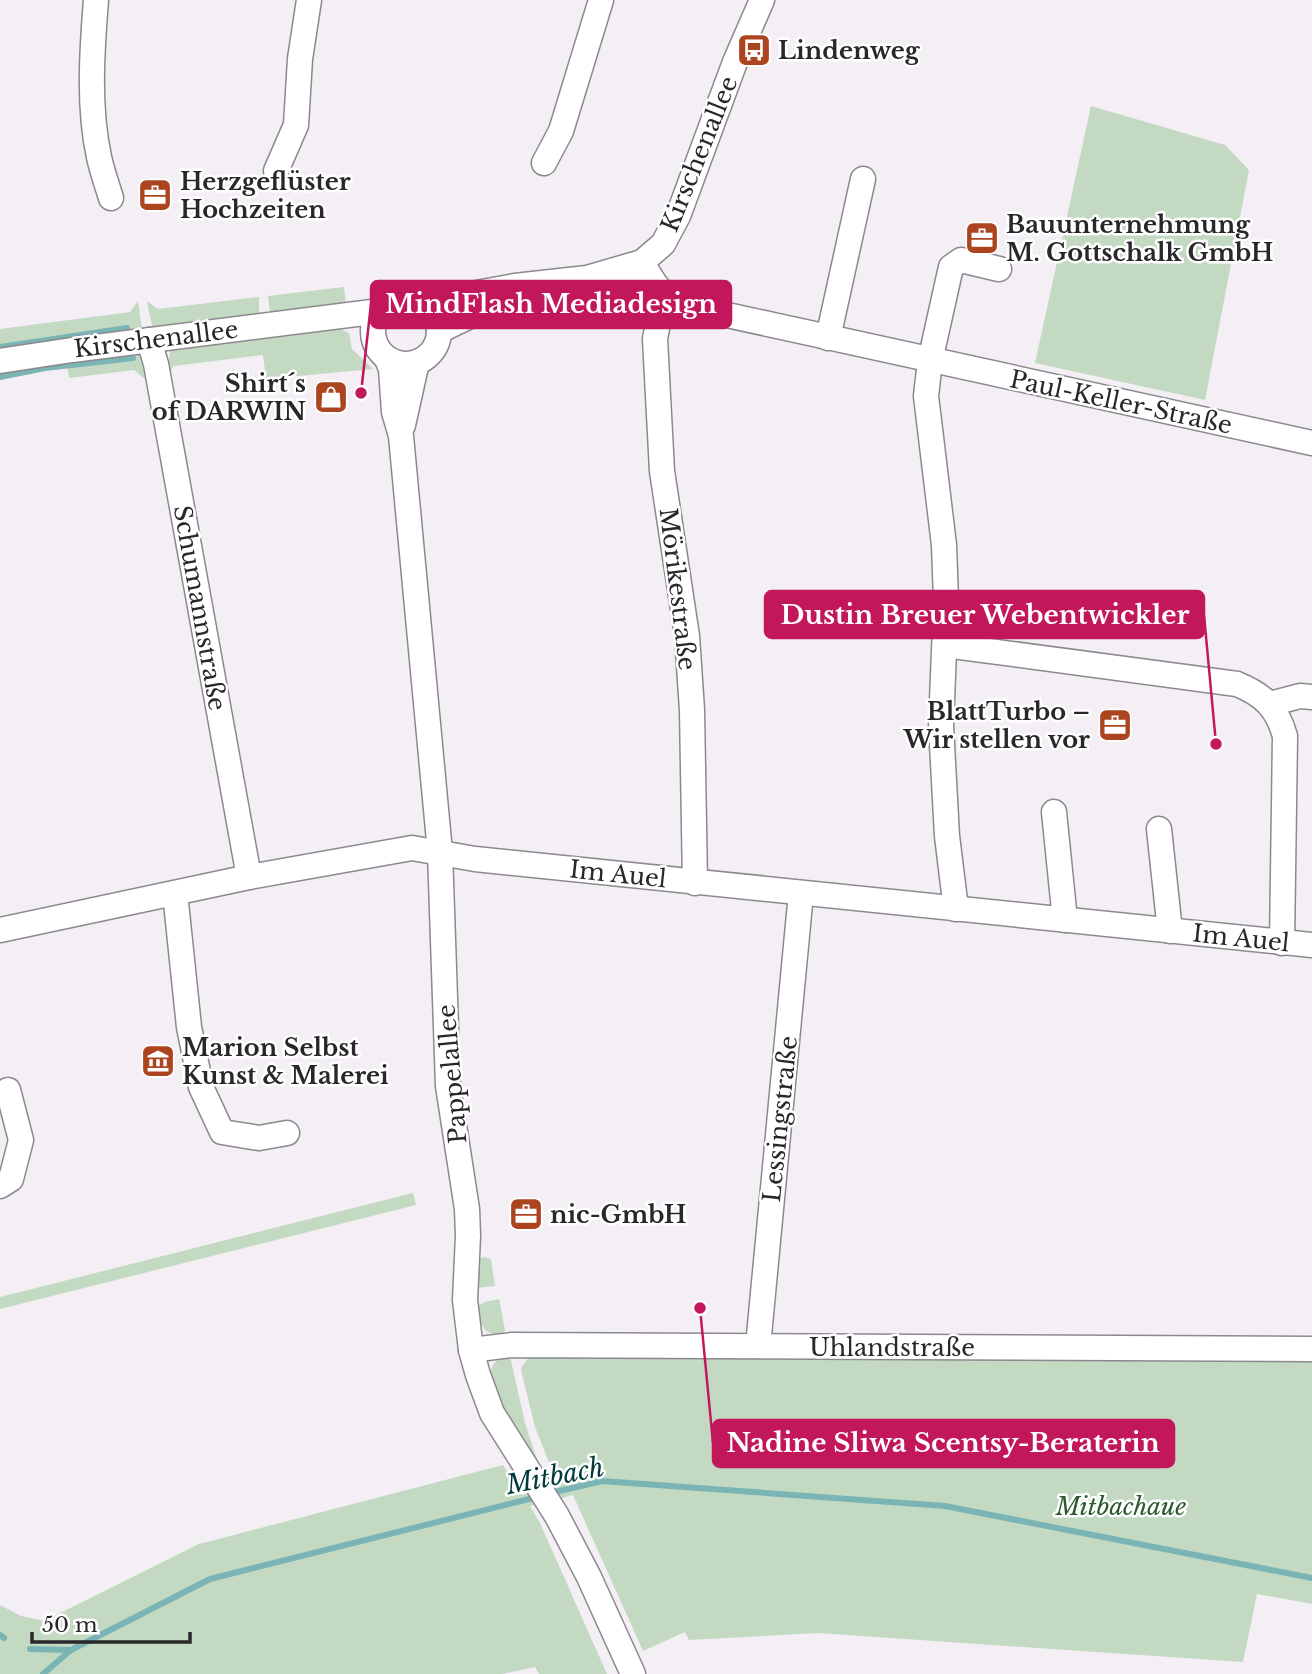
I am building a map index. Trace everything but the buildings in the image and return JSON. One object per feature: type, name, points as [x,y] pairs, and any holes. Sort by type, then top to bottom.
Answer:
[{"type":"street","points":[[96,0],[94,113],[99,155],[111,198]]},
{"type":"street","points":[[276,171],[296,125],[300,60],[309,0]]},
{"type":"street","points":[[544,163],[561,131],[601,0]]},
{"type":"street","name":"Kirschenallee","points":[[439,331],[474,314],[502,306],[609,290],[625,285],[634,278],[642,262],[656,251],[673,226],[757,1]]},
{"type":"street","points":[[828,338],[863,178]]},
{"type":"street","points":[[957,909],[947,836],[941,726],[945,645],[944,545],[926,396],[930,361],[951,267],[961,260],[999,269]]},
{"type":"street","points":[[429,308],[471,294],[587,278],[642,262],[654,283],[669,300]]},
{"type":"street","points":[[401,299],[416,300],[429,308],[437,321],[439,331],[433,350],[417,362],[402,364],[381,350],[373,326],[387,304],[401,299]]},
{"type":"street","name":"Paul-Keller-Straße","points":[[669,300],[930,361],[1312,443]]},
{"type":"street","name":"Mörikestraße","points":[[669,300],[659,318],[655,339],[662,471],[688,648],[692,710],[695,883]]},
{"type":"street","name":"Kirschenallee","points":[[0,361],[380,312]]},
{"type":"street","name":"Kirschenallee","points":[[312,320],[343,326],[381,350]]},
{"type":"street","name":"Schumannstraße","points":[[149,340],[156,365],[249,877]]},
{"type":"street","name":"Pappelallee","points":[[381,350],[391,369],[394,412],[401,436],[440,852],[448,1086],[467,1209],[465,1300],[471,1350],[492,1413],[545,1495],[589,1577],[633,1674]]},
{"type":"street","name":"Pappelallee","points":[[401,436],[417,362]]},
{"type":"street","points":[[945,645],[1237,684],[1255,691],[1270,704],[1282,724],[1286,750],[1282,943]]},
{"type":"street","points":[[1270,704],[1300,696],[1312,696]]},
{"type":"street","points":[[1054,812],[1065,920]]},
{"type":"street","name":"Im Auel","points":[[1159,829],[1170,931]]},
{"type":"street","name":"Im Auel","points":[[0,930],[249,877],[412,848],[475,859],[695,883],[1312,945]]},
{"type":"street","points":[[175,893],[194,1051],[201,1087],[222,1132],[259,1138],[287,1133]]},
{"type":"street","name":"Lessingstraße","points":[[758,1346],[801,893]]},
{"type":"street","points":[[0,1186],[11,1179],[21,1140],[8,1090]]},
{"type":"street","name":"Uhlandstraße","points":[[471,1350],[512,1345],[1312,1349]]},
{"type":"green space","points":[[1091,106],[1225,145],[1249,170],[1205,400],[1035,363]]},
{"type":"green space","points":[[344,287],[346,305],[270,314],[268,296]]},
{"type":"green space","points":[[259,297],[259,315],[153,331],[147,301],[158,309]]},
{"type":"green space","points":[[138,301],[142,330],[0,354],[0,329],[130,312]]},
{"type":"green space","points":[[335,327],[349,333],[352,349],[373,369],[266,379],[263,355],[174,366],[168,373],[170,351],[173,347]]},
{"type":"green space","points":[[139,349],[145,379],[134,370],[69,378],[66,357]]},
{"type":"green space","points":[[413,1193],[416,1205],[0,1309],[0,1297]]},
{"type":"green space","points":[[483,1257],[491,1259],[495,1286],[477,1288],[478,1260]]},
{"type":"green space","points":[[499,1299],[504,1334],[487,1331],[479,1319],[476,1307]]},
{"type":"green space","name":"Mitbachaue","points":[[531,1354],[1312,1359],[1312,1604],[1257,1594],[1243,1662],[818,1633],[689,1640],[685,1632],[643,1651],[573,1495],[530,1506],[607,1674],[539,1674],[535,1667],[502,1674],[0,1674],[0,1605],[21,1616],[44,1621],[199,1544],[503,1465],[522,1495],[558,1485],[535,1427],[522,1374],[521,1368]]},
{"type":"green space","points":[[510,1356],[525,1423],[538,1463],[509,1420],[492,1380],[491,1372],[495,1363]]},
{"type":"waterway","points":[[0,347],[127,328]]},
{"type":"waterway","points":[[0,377],[45,368],[133,358]]},
{"type":"waterway","name":"Mitbach","points":[[551,1493],[602,1481],[945,1506],[1312,1578]]},
{"type":"waterway","name":"Mitbach","points":[[43,1674],[71,1650],[210,1579],[537,1497]]},
{"type":"waterway","points":[[0,1635],[4,1638]]},
{"type":"waterway","points":[[30,1649],[71,1650]]},
{"type":"place","name":"Lindenweg","points":[[754,50]]},
{"type":"place","name":"Herzgeflüster Hochzeiten","points":[[155,195]]},
{"type":"place","name":"Bauunternehmung M. Gottschalk GmbH","points":[[982,238]]},
{"type":"place","name":"MindFlash Mediadesign","points":[[361,393]]},
{"type":"place","name":"Shirt´s of DARWIN","points":[[331,397]]},
{"type":"place","name":"BlattTurbo – Wir stellen vor","points":[[1115,725]]},
{"type":"place","name":"Dustin Breuer Webentwickler","points":[[1216,744]]},
{"type":"place","name":"Marion Selbst Kunst & Malerei","points":[[158,1061]]},
{"type":"place","name":"nic-GmbH","points":[[526,1214]]},
{"type":"place","name":"Nadine Sliwa Scentsy-Beraterin","points":[[700,1308]]}]
